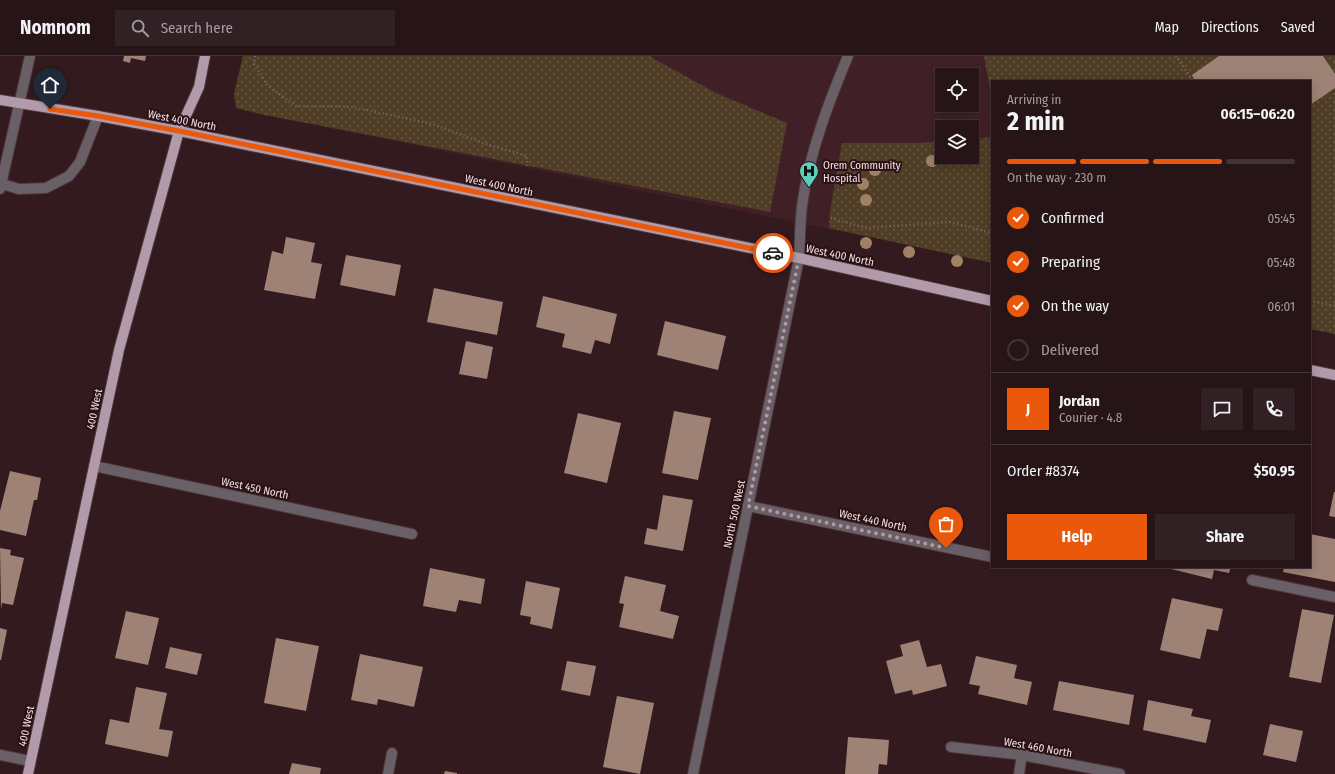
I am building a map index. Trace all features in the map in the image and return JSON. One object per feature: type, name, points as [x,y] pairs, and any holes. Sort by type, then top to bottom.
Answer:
[{"type":"main road","name":"400 West","points":[[28,774],[119,350],[179,131],[199,86],[205,56]]},
{"type":"main road","name":"West 400 North","points":[[0,100],[179,131],[799,258],[991,301]]},
{"type":"main road","points":[[1311,370],[1335,375]]},
{"type":"street","points":[[30,56],[1,187],[20,189],[46,188],[69,176],[80,162],[98,116]]},
{"type":"street","name":"North 500 West","points":[[693,774],[799,258],[802,205],[811,162],[830,100],[848,56]]},
{"type":"street","name":"West 450 North","points":[[94,466],[412,534]]},
{"type":"street","name":"West 440 North","points":[[748,506],[991,557]]},
{"type":"street","points":[[1252,580],[1335,597]]},
{"type":"street","name":"West 460 North","points":[[951,747],[1022,755],[1120,774]]},
{"type":"street","points":[[388,774],[392,753]]},
{"type":"street","points":[[0,754],[30,761]]},
{"type":"street","points":[[1018,774],[1022,755]]},
{"type":"path","points":[[255,56],[254,64],[268,86],[296,106],[353,107],[432,124],[489,145],[527,156],[528,166]]},
{"type":"path","points":[[1176,56],[1192,80]]},
{"type":"path","points":[[1180,62],[1181,56]]},
{"type":"path","points":[[831,218],[866,228],[950,222],[991,233]]},
{"type":"path","points":[[1311,301],[1335,306]]},
{"type":"shaded area","name":"Orem Community Hospital","points":[[243,56],[1335,56],[1311,80],[991,80],[991,262],[236,108],[234,94]]},
{"type":"shaded area","points":[[243,56],[651,56],[716,93],[787,123],[770,212],[265,115],[236,108],[234,94]]},
{"type":"shaded area","points":[[984,56],[1335,56],[1335,334],[1311,329],[1311,80],[991,80],[991,94]]},
{"type":"shaded area","points":[[991,137],[991,263],[829,228],[830,212],[842,143],[935,142],[935,164],[979,164],[979,138]]},
{"type":"building","points":[[124,56],[146,56],[145,61],[131,58],[130,63],[123,61]]},
{"type":"building","points":[[1219,56],[1323,56],[1335,74],[1335,88],[1311,104],[1311,80],[1194,80],[1192,75]]},
{"type":"building","points":[[286,237],[315,243],[311,262],[322,264],[315,299],[264,290],[272,251],[283,254]]},
{"type":"building","points":[[346,255],[401,265],[395,296],[340,285]]},
{"type":"building","points":[[434,288],[503,302],[497,335],[427,322]]},
{"type":"building","points":[[543,296],[617,314],[610,344],[595,340],[591,354],[562,347],[565,334],[536,327]]},
{"type":"building","points":[[665,321],[726,336],[718,370],[657,355]]},
{"type":"building","points":[[466,341],[493,347],[487,379],[459,374]]},
{"type":"building","points":[[674,411],[711,418],[698,480],[662,473]]},
{"type":"building","points":[[578,413],[621,423],[607,483],[564,473]]},
{"type":"building","points":[[10,471],[41,478],[37,500],[34,500],[26,536],[0,530],[0,511]]},
{"type":"building","points":[[1335,492],[1335,517],[1329,516]]},
{"type":"building","points":[[663,495],[693,500],[683,551],[644,544],[647,528],[657,530]]},
{"type":"building","points":[[1311,534],[1335,539],[1335,582],[1283,572],[1284,568],[1311,568]]},
{"type":"building","points":[[0,548],[11,550],[10,555],[24,558],[13,605],[2,603],[1,609]]},
{"type":"building","points":[[430,568],[485,579],[481,604],[459,600],[456,612],[423,606]]},
{"type":"building","points":[[1167,568],[1231,568],[1229,573],[1214,570],[1212,579]]},
{"type":"building","points":[[625,576],[666,585],[660,611],[679,616],[673,639],[619,627],[624,604],[619,603]]},
{"type":"building","points":[[526,581],[560,588],[552,629],[530,624],[531,617],[520,615]]},
{"type":"building","points":[[1172,598],[1223,609],[1218,631],[1207,629],[1200,659],[1160,650]]},
{"type":"building","points":[[1302,609],[1334,615],[1321,683],[1289,677]]},
{"type":"building","points":[[126,611],[159,618],[148,665],[115,658]]},
{"type":"building","points":[[0,628],[7,630],[1,660],[0,660]]},
{"type":"building","points":[[276,638],[319,646],[306,711],[264,703]]},
{"type":"building","points":[[919,640],[927,667],[941,664],[947,686],[913,695],[912,690],[895,694],[886,661],[903,656],[900,645]]},
{"type":"building","points":[[170,647],[202,654],[197,675],[165,668]]},
{"type":"building","points":[[360,654],[423,667],[414,707],[378,699],[377,705],[351,700]]},
{"type":"building","points":[[976,656],[1017,665],[1014,678],[1032,682],[1027,705],[978,694],[980,686],[969,684]]},
{"type":"building","points":[[567,661],[596,666],[590,696],[561,690]]},
{"type":"building","points":[[1059,681],[1134,695],[1129,725],[1053,710]]},
{"type":"building","points":[[136,687],[167,693],[159,729],[173,731],[168,757],[105,744],[110,719],[129,723]]},
{"type":"building","points":[[617,696],[654,703],[640,774],[603,767]]},
{"type":"building","points":[[1148,700],[1193,709],[1191,716],[1211,720],[1206,743],[1143,730]]},
{"type":"building","points":[[1270,724],[1303,731],[1296,762],[1263,755]]},
{"type":"building","points":[[848,737],[889,740],[887,765],[879,764],[878,774],[845,774]]},
{"type":"building","points":[[292,763],[321,768],[320,774],[289,774]]},
{"type":"building","points":[[445,771],[457,773],[457,774],[444,774]]},
{"type":"way so far","points":[[773,253],[799,258],[748,506],[946,548]]},
{"type":"place","name":"Orem Community Hospital","points":[[809,188]]},
{"type":"route","points":[[50,109],[179,131],[773,253]]}]
